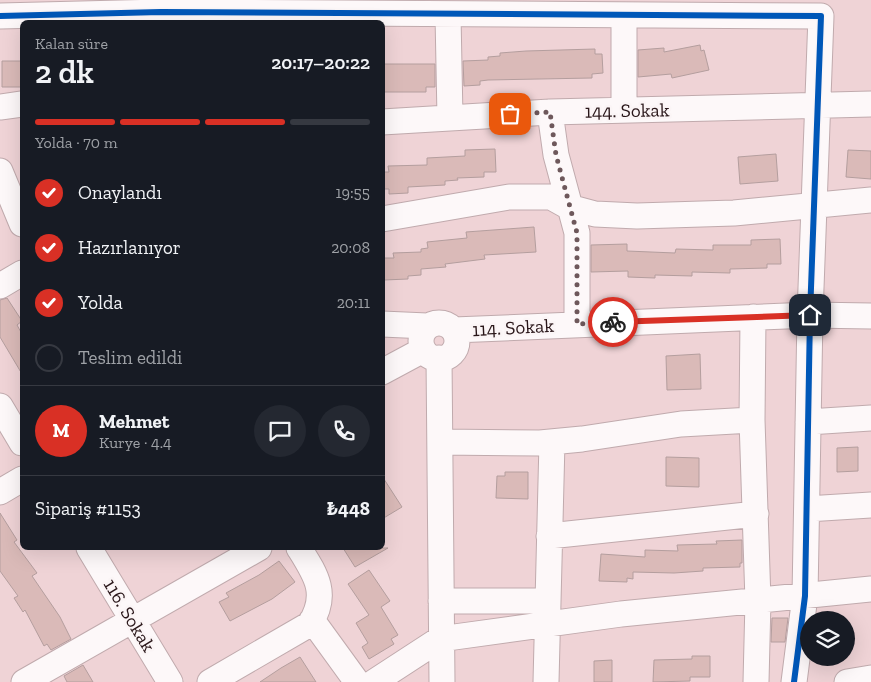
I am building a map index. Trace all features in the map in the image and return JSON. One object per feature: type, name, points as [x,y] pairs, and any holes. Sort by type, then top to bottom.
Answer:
[{"type":"street","points":[[0,16],[161,12],[224,17],[448,15],[821,16],[810,315],[804,596],[794,682]]},
{"type":"street","points":[[448,15],[450,118]]},
{"type":"street","points":[[624,15],[624,110]]},
{"type":"street","points":[[0,107],[20,104]]},
{"type":"street","name":"144. Sokak","points":[[385,122],[550,112],[871,104]]},
{"type":"street","points":[[550,112],[556,155],[577,233],[577,324]]},
{"type":"street","points":[[8,189],[20,219]]},
{"type":"street","points":[[385,218],[509,197],[551,197],[569,207],[595,214],[636,216],[685,216],[871,200]]},
{"type":"street","points":[[0,286],[20,274]]},
{"type":"street","name":"114. Sokak","points":[[454,330],[810,315],[871,316]]},
{"type":"street","points":[[753,317],[752,420],[758,601],[756,682]]},
{"type":"street","points":[[385,371],[431,354],[445,358],[457,348],[454,330],[446,324],[436,323],[422,330],[420,337],[431,354],[440,442],[440,639],[442,682]]},
{"type":"street","points":[[385,324],[427,326]]},
{"type":"street","points":[[0,406],[20,440]]},
{"type":"street","points":[[808,422],[871,418]]},
{"type":"street","points":[[440,442],[552,442],[681,424],[752,420]]},
{"type":"street","points":[[546,682],[552,442]]},
{"type":"street","points":[[0,492],[20,480]]},
{"type":"street","points":[[807,509],[871,505]]},
{"type":"street","points":[[549,536],[756,514]]},
{"type":"street","name":"116. Sokak","points":[[90,550],[170,682]]},
{"type":"street","points":[[24,682],[256,550]]},
{"type":"street","points":[[210,682],[310,624],[318,612],[320,591],[313,570],[300,550]]},
{"type":"street","points":[[441,601],[547,613],[621,614],[871,589]]},
{"type":"street","points":[[374,682],[440,639],[547,613]]},
{"type":"street","points":[[312,620],[357,682]]},
{"type":"street","points":[[847,682],[871,678]]},
{"type":"building","points":[[700,45],[701,51],[704,50],[709,70],[672,78],[671,74],[638,77],[638,50],[664,48],[664,52]]},
{"type":"building","points":[[595,49],[595,54],[602,54],[603,73],[592,74],[592,78],[488,80],[480,81],[480,85],[464,86],[463,61],[488,60],[488,57],[500,56],[500,53]]},
{"type":"building","points":[[2,61],[20,61],[20,87],[2,87]]},
{"type":"building","points":[[385,64],[435,64],[435,87],[426,87],[426,92],[385,92]]},
{"type":"building","points":[[495,149],[496,172],[484,172],[484,177],[457,178],[458,180],[445,181],[445,185],[408,187],[408,193],[389,194],[389,189],[385,189],[385,172],[389,172],[388,166],[427,165],[427,158],[465,156],[465,150]]},
{"type":"building","points":[[848,150],[871,151],[871,179],[846,177]]},
{"type":"building","points":[[776,154],[778,181],[740,184],[738,157]]},
{"type":"building","points":[[534,227],[536,252],[484,255],[485,259],[445,264],[446,267],[421,269],[421,275],[408,276],[408,279],[385,280],[385,258],[394,258],[393,253],[421,252],[421,249],[428,248],[427,242],[467,238],[466,232]]},
{"type":"building","points":[[780,239],[781,264],[767,264],[767,268],[730,269],[730,273],[692,272],[692,276],[655,275],[655,278],[628,277],[628,271],[591,272],[591,245],[627,244],[627,251],[675,253],[676,249],[713,250],[713,245],[751,245],[751,240]]},
{"type":"building","points":[[7,298],[20,318],[20,323],[17,325],[20,330],[20,371],[0,337],[0,300]]},
{"type":"building","points":[[700,354],[701,389],[667,390],[666,356]]},
{"type":"building","points":[[858,447],[858,471],[837,472],[837,448]]},
{"type":"building","points":[[666,457],[699,458],[699,487],[666,486]]},
{"type":"building","points":[[505,472],[528,472],[528,499],[496,498],[497,476],[505,476]]},
{"type":"building","points":[[385,481],[402,507],[385,517]]},
{"type":"building","points":[[0,513],[17,540],[14,542],[37,573],[32,576],[60,617],[71,639],[51,650],[47,644],[44,646],[25,610],[23,612],[14,598],[18,596],[0,571]]},
{"type":"building","points":[[742,540],[742,563],[740,563],[740,567],[703,568],[703,571],[674,573],[633,572],[633,579],[627,578],[627,582],[599,581],[601,554],[645,557],[645,550],[678,551],[677,545],[717,544],[716,541]]},
{"type":"building","points":[[344,550],[385,550],[355,567]]},
{"type":"building","points":[[279,561],[295,582],[272,599],[230,621],[219,602],[229,597],[226,593],[259,575]]},
{"type":"building","points":[[369,570],[390,601],[381,607],[398,635],[391,639],[394,644],[369,659],[362,647],[368,643],[356,623],[369,615],[348,584]]},
{"type":"building","points":[[772,618],[788,618],[785,642],[771,642]]},
{"type":"building","points":[[692,656],[710,656],[710,677],[690,677],[690,681],[653,682],[654,660],[692,659]]},
{"type":"building","points":[[300,657],[316,682],[260,682],[281,668]]},
{"type":"building","points":[[612,660],[612,682],[594,682],[594,661]]},
{"type":"building","points":[[83,665],[93,682],[67,682],[64,676]]},
{"type":"cycle path","points":[[0,16],[161,12],[821,16],[810,315],[805,596],[794,682]]},
{"type":"way so far","points":[[510,114],[550,112],[556,155],[577,233],[577,324],[613,322]]},
{"type":"route","points":[[613,322],[810,315]]}]
